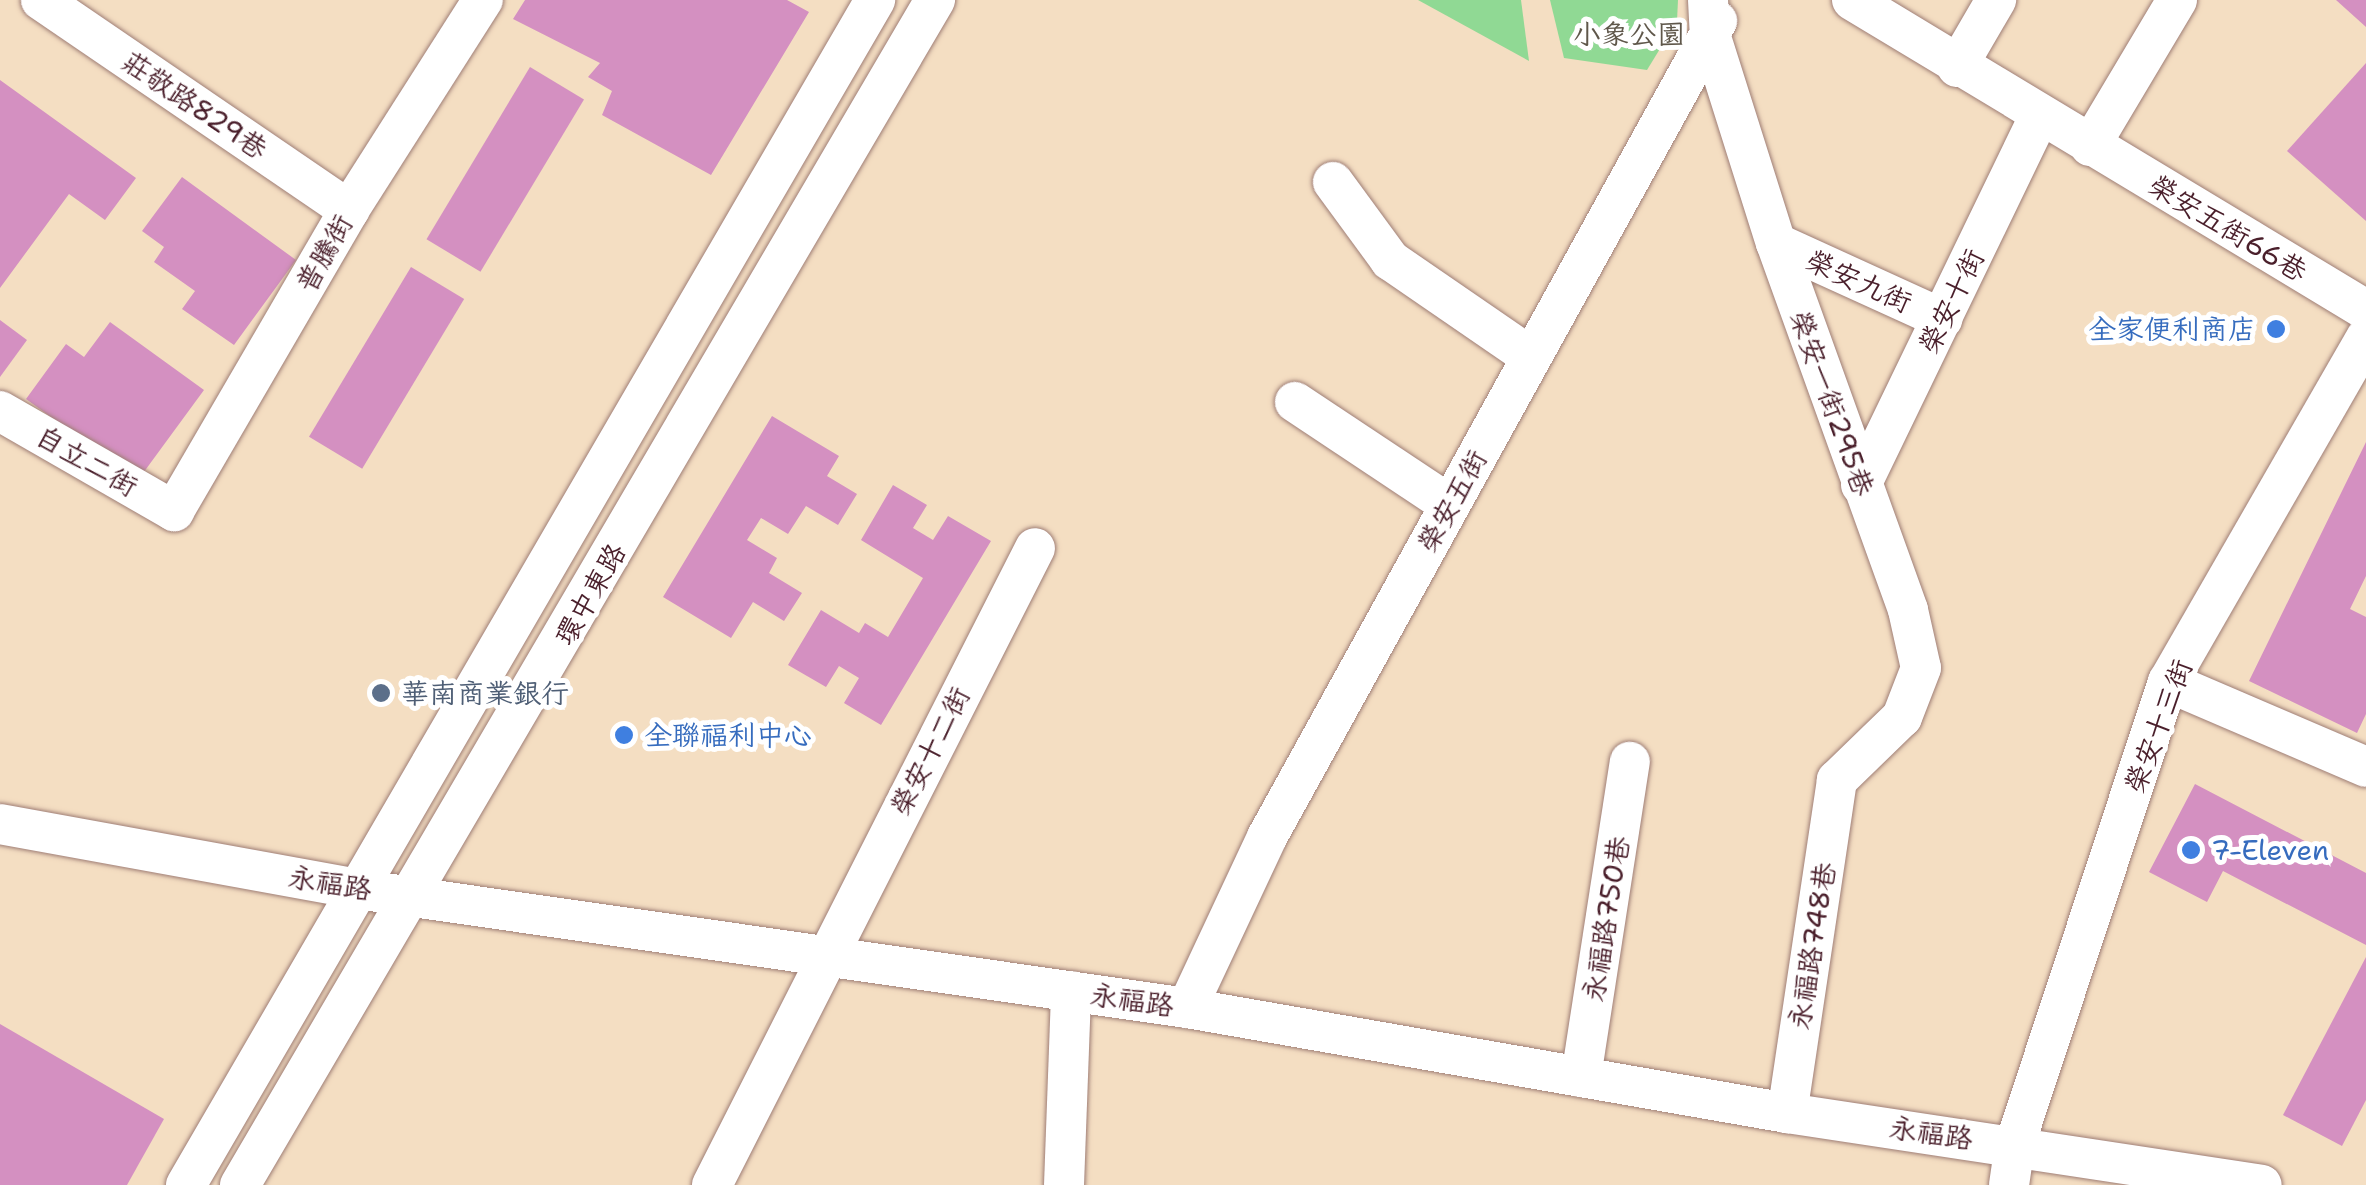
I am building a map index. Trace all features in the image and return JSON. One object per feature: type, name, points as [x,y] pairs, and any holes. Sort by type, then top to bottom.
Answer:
[{"type":"street","name":"莊敬路829巷","points":[[40,0],[349,210]]},
{"type":"street","name":"普騰街","points":[[174,511],[349,210],[483,0]]},
{"type":"street","name":"環中東路","points":[[186,1185],[875,0]]},
{"type":"street","name":"環中東路","points":[[240,1185],[416,894],[935,0]]},
{"type":"street","name":"榮安五街66巷","points":[[1852,0],[1957,67],[2366,310]]},
{"type":"street","points":[[1957,67],[1996,0]]},
{"type":"street","points":[[2090,146],[2177,0]]},
{"type":"street","name":"榮安一街295巷","points":[[1716,11],[1776,243],[1908,610],[1921,668],[1902,717],[1838,780]]},
{"type":"street","name":"榮安五街","points":[[1187,1008],[1267,837],[1531,358],[1716,11]]},
{"type":"street","name":"榮安十街","points":[[1862,485],[2039,116]]},
{"type":"street","points":[[1333,182],[1390,260],[1531,358]]},
{"type":"street","name":"榮安九街","points":[[1776,243],[1944,319]]},
{"type":"street","name":"榮安十三街","points":[[2009,1185],[2015,1144],[2168,682],[2366,337]]},
{"type":"street","points":[[1296,402],[1450,505]]},
{"type":"street","name":"自立二街","points":[[0,411],[174,511]]},
{"type":"street","name":"榮安十二街","points":[[712,1185],[825,954],[1035,548]]},
{"type":"street","points":[[2168,682],[2366,767]]},
{"type":"street","name":"永福路750巷","points":[[1581,1077],[1630,762]]},
{"type":"street","name":"永福路748巷","points":[[1787,1113],[1838,780]]},
{"type":"street","name":"永福路","points":[[0,824],[357,889],[416,894],[1187,1008],[1787,1113],[2015,1144],[2262,1185]]},
{"type":"street","points":[[1064,1185],[1071,991]]},
{"type":"green space","name":"小象公園","points":[[1418,0],[1521,0],[1529,61]]},
{"type":"green space","name":"小象公園","points":[[1550,0],[1678,0],[1677,21],[1647,70],[1564,58]]},
{"type":"building","points":[[525,0],[787,0],[809,12],[711,175],[602,115],[612,91],[588,77],[600,63],[513,19]]},
{"type":"building","points":[[2336,0],[2366,0],[2366,27]]},
{"type":"building","points":[[2366,63],[2366,221],[2287,151]]},
{"type":"building","points":[[530,67],[584,99],[480,272],[426,239]]},
{"type":"building","points":[[0,80],[136,178],[105,220],[69,194],[0,288]]},
{"type":"building","points":[[182,177],[296,260],[234,345],[182,309],[195,291],[154,262],[164,247],[142,231]]},
{"type":"building","points":[[411,267],[464,299],[362,469],[309,437]]},
{"type":"building","points":[[0,320],[27,340],[0,377]]},
{"type":"building","points":[[110,322],[204,390],[138,480],[26,399],[66,344],[84,357]]},
{"type":"building","points":[[772,416],[839,456],[827,476],[857,494],[838,525],[806,506],[788,534],[761,518],[747,540],[777,558],[769,573],[802,593],[784,621],[753,602],[731,638],[663,597]]},
{"type":"building","points":[[2366,442],[2366,576],[2350,609],[2366,617],[2366,714],[2357,733],[2249,681]]},
{"type":"building","points":[[893,485],[927,505],[913,528],[933,540],[948,516],[991,541],[881,725],[844,703],[859,678],[839,666],[826,687],[788,665],[821,610],[859,633],[865,623],[888,637],[923,578],[861,540]]},
{"type":"building","points":[[2195,784],[2366,873],[2366,945],[2223,871],[2207,902],[2149,872]]},
{"type":"building","points":[[2366,957],[2366,1100],[2342,1146],[2283,1115]]},
{"type":"building","points":[[0,1024],[164,1119],[127,1185],[0,1185]]},
{"type":"place","name":"全家便利商店","points":[[2276,329]]},
{"type":"place","name":"華南商業銀行","points":[[381,693]]},
{"type":"place","name":"全聯福利中心","points":[[624,735]]},
{"type":"place","name":"7-Eleven","points":[[2191,850]]}]
